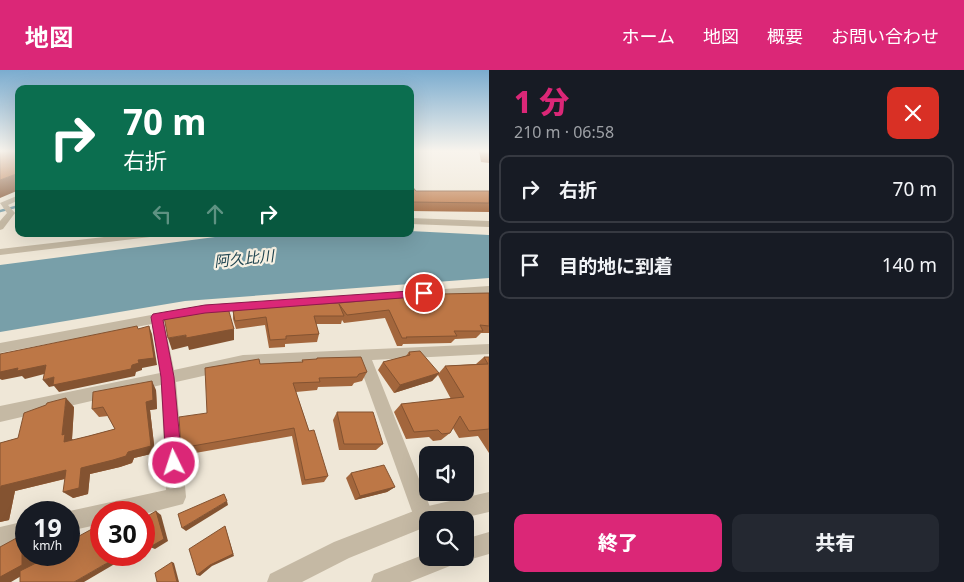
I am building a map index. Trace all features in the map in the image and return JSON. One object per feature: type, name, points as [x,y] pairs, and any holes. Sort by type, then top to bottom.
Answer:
[{"type":"street","points":[[0,226],[11,213],[3,204],[15,199]]},
{"type":"street","points":[[414,221],[489,224]]},
{"type":"street","points":[[0,252],[125,237]]},
{"type":"street","points":[[0,348],[205,309],[489,290]]},
{"type":"street","points":[[155,502],[176,497],[168,377],[157,317]]},
{"type":"street","points":[[0,414],[243,361],[489,349]]},
{"type":"street","points":[[363,356],[422,511]]},
{"type":"street","points":[[450,511],[489,502]]},
{"type":"street","points":[[278,582],[342,550],[419,519]]},
{"type":"street","points":[[0,537],[15,534]]},
{"type":"street","points":[[474,547],[489,543]]},
{"type":"street","points":[[382,582],[422,566]]},
{"type":"water","name":"阿久比川","points":[[414,231],[489,235],[489,278],[185,301],[0,332],[0,265],[215,237],[414,237]]},
{"type":"building","points":[[0,175],[14,175],[0,180]]},
{"type":"building","points":[[414,189],[416,191],[489,191],[489,203],[414,202]]},
{"type":"building","points":[[489,293],[489,326],[480,325],[483,331],[454,331],[457,336],[402,338],[389,310],[347,315],[339,304],[344,316],[314,316],[319,334],[286,336],[286,339],[270,340],[266,317],[235,321],[233,311],[258,307],[339,303],[441,294]]},
{"type":"building","points":[[228,308],[234,329],[186,338],[186,335],[168,338],[164,317],[207,309],[207,311]]},
{"type":"building","points":[[137,326],[138,329],[149,326],[154,358],[138,360],[139,363],[132,365],[131,369],[53,385],[54,377],[43,380],[46,365],[17,371],[18,368],[0,372],[0,354]]},
{"type":"building","points":[[420,351],[439,373],[400,385],[383,362],[410,355],[409,352]]},
{"type":"building","points":[[361,357],[367,372],[359,374],[357,377],[319,378],[320,382],[293,383],[309,431],[314,430],[328,476],[305,480],[294,428],[181,448],[179,417],[207,413],[205,368],[259,359],[260,364],[303,362],[302,360],[317,358]]},
{"type":"building","points":[[484,357],[489,357],[489,429],[469,431],[460,416],[450,433],[442,434],[438,430],[414,432],[401,404],[464,397],[445,366],[488,364]]},
{"type":"building","points":[[152,381],[153,400],[146,402],[151,446],[128,452],[126,456],[81,468],[79,488],[63,492],[66,470],[1,486],[0,491],[0,443],[18,438],[24,413],[47,403],[66,398],[62,435],[65,434],[64,442],[89,436],[115,429],[103,407],[92,409],[93,392]]},
{"type":"building","points":[[337,412],[373,412],[383,444],[344,444]]},
{"type":"building","points":[[384,465],[395,487],[360,496],[351,473]]},
{"type":"building","points":[[224,494],[227,501],[182,528],[178,514]]},
{"type":"building","points":[[155,512],[164,539],[155,544]]},
{"type":"building","points":[[225,526],[233,554],[210,565],[197,575],[189,549]]},
{"type":"building","points":[[90,530],[90,566],[102,566],[74,582],[20,582],[20,571],[30,566],[80,566],[80,536]]},
{"type":"building","points":[[15,539],[15,566],[20,566],[0,577],[0,547]]},
{"type":"building","points":[[172,562],[177,582],[157,582],[155,573]]},
{"type":"waterway","points":[[0,211],[15,207]]},
{"type":"route","points":[[174,463],[168,377],[157,317],[205,309],[424,293]]}]
